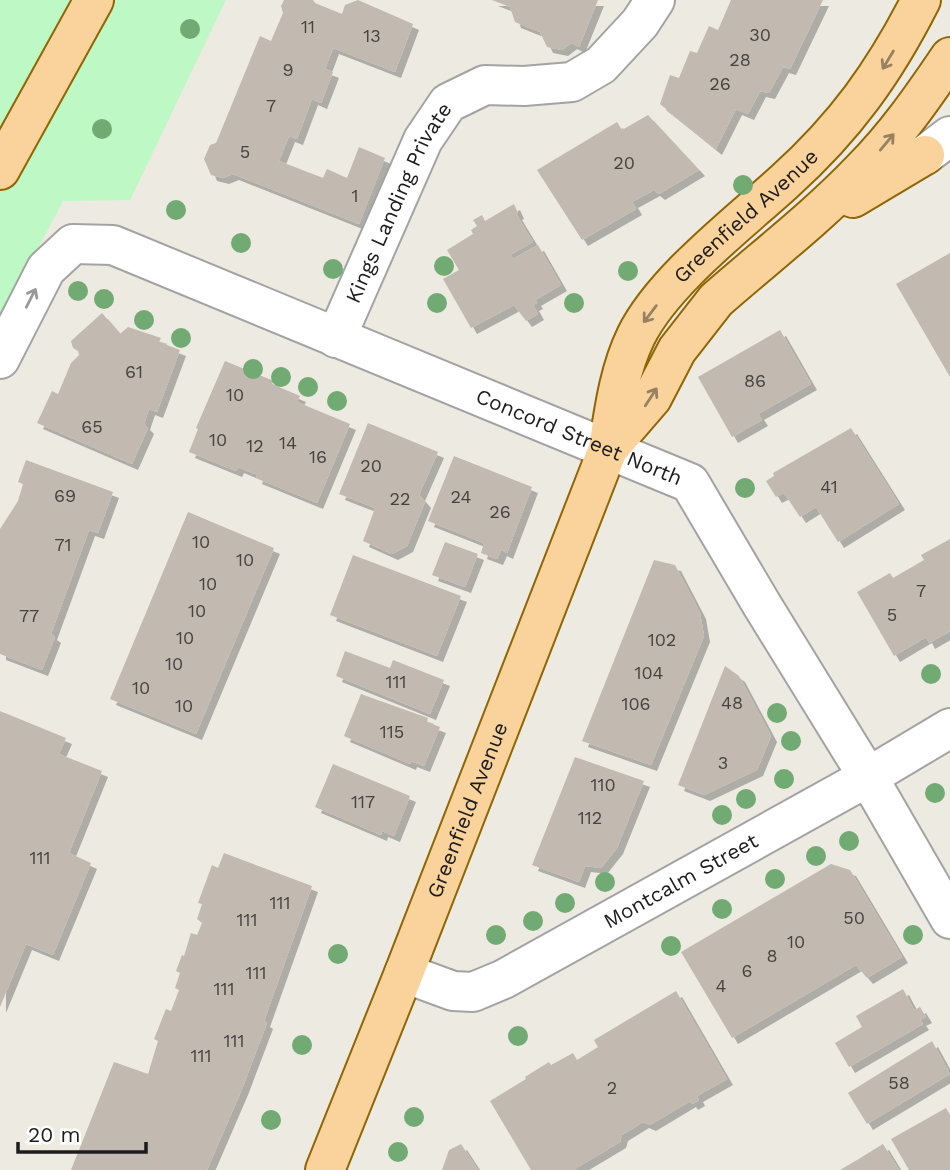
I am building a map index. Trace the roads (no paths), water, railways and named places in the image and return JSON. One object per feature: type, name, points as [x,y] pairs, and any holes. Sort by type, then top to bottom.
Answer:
[{"type":"main road","points":[[0,170],[94,0]]},
{"type":"main road","name":"Greenfield Avenue","points":[[325,1170],[608,449],[617,394],[636,335],[691,267],[841,126],[869,91],[921,0]]},
{"type":"main road","name":"Greenfield Avenue","points":[[608,449],[652,398],[677,350],[703,314],[830,202],[888,142],[950,57]]},
{"type":"main road","points":[[794,233],[937,145]]},
{"type":"street","name":"Kings Landing Private","points":[[336,338],[423,140],[448,103],[485,85],[524,86],[572,82],[601,65],[640,23],[655,0]]},
{"type":"street","name":"Concord Street North","points":[[0,359],[46,269],[73,244],[113,245],[690,483],[868,777],[950,919]]},
{"type":"street","name":"Montcalm Street","points":[[404,973],[453,991],[473,992],[484,988],[868,777],[950,728]]}]
